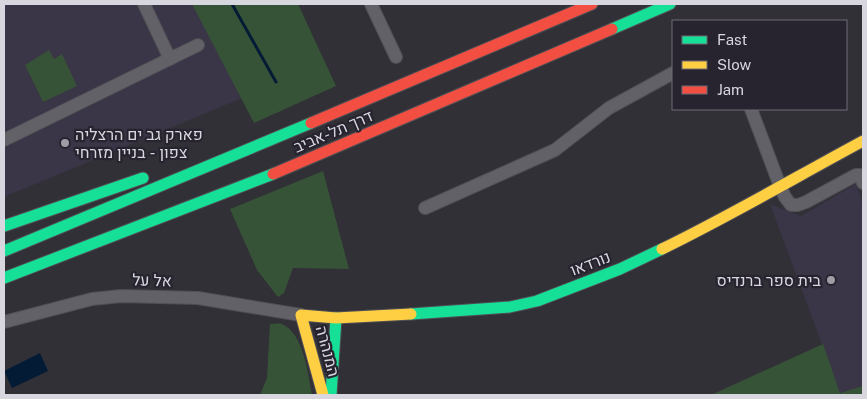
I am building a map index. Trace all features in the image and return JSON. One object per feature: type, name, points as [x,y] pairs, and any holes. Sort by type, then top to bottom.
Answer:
[{"type":"main road","name":"דרך תל-אביב","points":[[4,251],[592,4]]},
{"type":"main road","name":"דרך תל-אביב","points":[[4,278],[300,163],[670,4]]},
{"type":"main road","points":[[179,166],[348,108]]},
{"type":"main road","name":"נורדאו","points":[[301,315],[336,318],[476,310],[510,307],[537,301],[620,269],[706,228],[863,141]]},
{"type":"main road","points":[[4,226],[151,176]]},
{"type":"main road","name":"המנהרה","points":[[301,315],[323,395]]},
{"type":"main road","name":"המנהרה","points":[[330,395],[336,318]]},
{"type":"street","points":[[144,4],[170,59]]},
{"type":"street","points":[[371,4],[396,57]]},
{"type":"street","points":[[4,140],[198,45]]},
{"type":"street","points":[[425,208],[555,150],[609,108],[672,74]]},
{"type":"street","points":[[751,110],[780,186],[791,205],[798,205],[856,175],[860,175],[863,183]]},
{"type":"street","name":"אל על","points":[[4,322],[92,299],[121,296],[198,298],[301,315]]},
{"type":"shaded area","points":[[4,4],[198,4],[247,96],[4,197]]},
{"type":"shaded area","name":"בית ספר ברנדיס","points":[[856,184],[863,206],[863,386],[840,393],[770,204],[801,216]]},
{"type":"green space","points":[[192,4],[298,4],[336,86],[254,123]]},
{"type":"green space","points":[[49,50],[54,59],[62,54],[77,86],[43,102],[25,65]]},
{"type":"green space","points":[[323,171],[349,269],[293,268],[284,293],[278,297],[257,270],[230,209]]},
{"type":"green space","points":[[270,324],[282,324],[295,336],[304,355],[312,395],[260,395],[267,378]]},
{"type":"green space","points":[[823,344],[840,393],[863,386],[863,395],[711,395]]},
{"type":"water","points":[[40,353],[48,371],[12,388],[4,371]]},
{"type":"waterway","points":[[232,4],[276,82]]},
{"type":"traffic: fast","points":[[612,29],[670,4]]},
{"type":"traffic: fast","points":[[4,251],[311,123]]},
{"type":"traffic: fast","points":[[4,278],[273,174]]},
{"type":"traffic: fast","points":[[4,226],[143,178]]},
{"type":"traffic: fast","points":[[411,314],[510,307],[537,301],[620,269],[662,249]]},
{"type":"traffic: fast","points":[[331,395],[336,318]]},
{"type":"traffic: slow","points":[[662,249],[738,210],[863,141]]},
{"type":"traffic: slow","points":[[323,395],[301,315],[336,318],[411,314]]},
{"type":"traffic: jam","points":[[311,123],[592,4]]},
{"type":"traffic: jam","points":[[273,174],[612,29]]},
{"type":"place","name":"פארק גב ים הרצליה צפון - בניין מזרחי","points":[[65,143]]},
{"type":"place","name":"בית ספר ברנדיס","points":[[831,280]]}]
